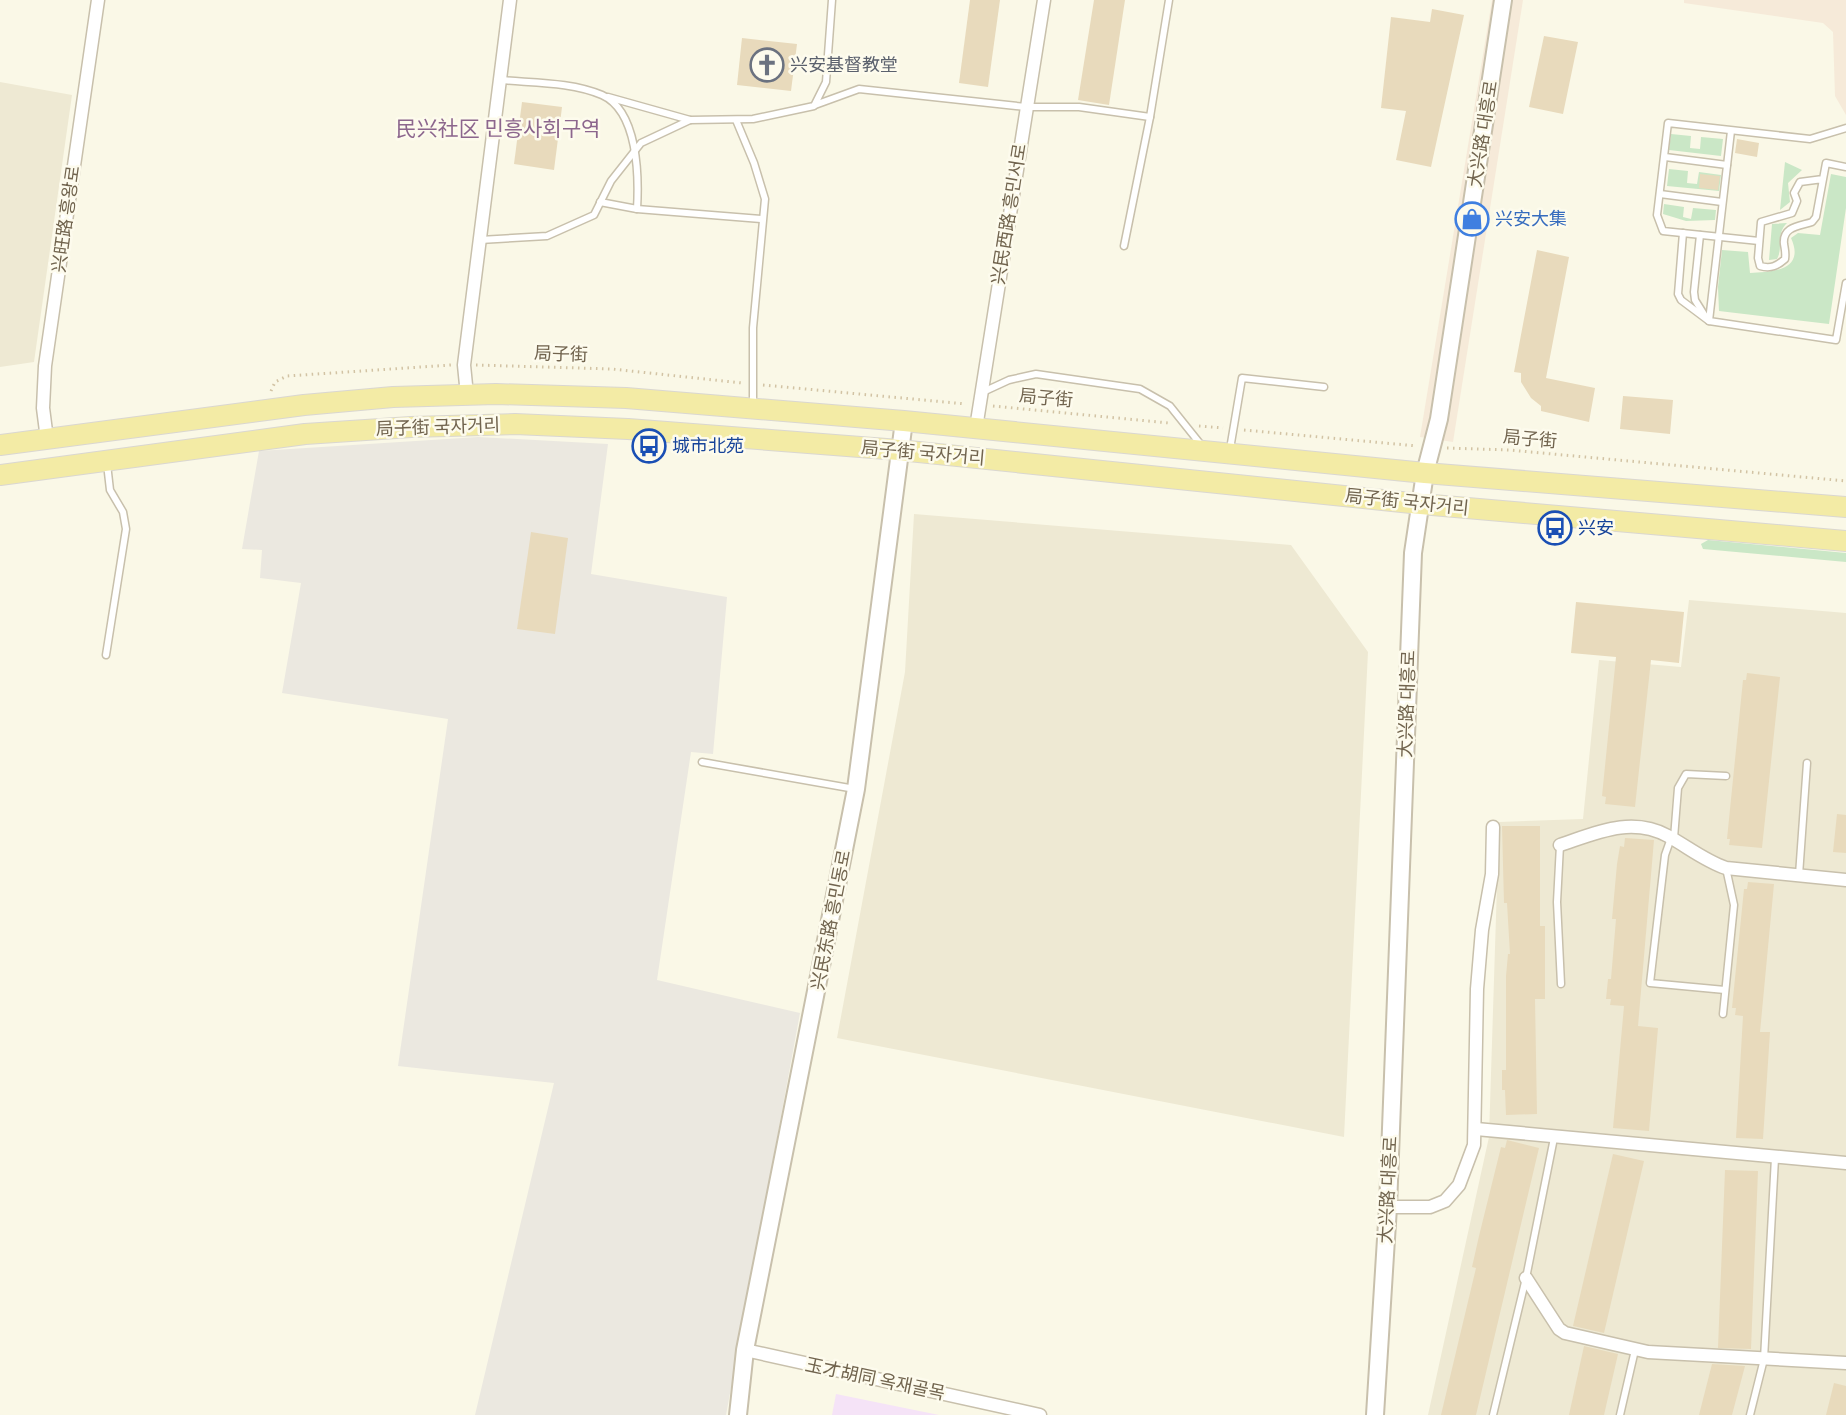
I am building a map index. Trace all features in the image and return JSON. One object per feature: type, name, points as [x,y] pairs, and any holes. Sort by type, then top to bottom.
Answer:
[{"type":"main road","name":"局子街 국자거리","points":[[0,445],[262,410],[393,397],[467,395],[626,398],[904,421],[1425,473],[1846,507]]},
{"type":"main road","name":"局子街 국자거리","points":[[0,475],[305,434],[411,427],[515,424],[628,429],[899,450],[1421,504],[1846,541]]},
{"type":"street","name":"兴旺路 흥왕로","points":[[46,439],[42,408],[45,366],[98,0]]},
{"type":"street","points":[[467,395],[464,365],[510,0]]},
{"type":"street","name":"兴民西路 흥민서로","points":[[976,428],[1044,0]]},
{"type":"street","name":"大兴路 대흥로","points":[[1375,1415],[1388,1207],[1413,565],[1425,473],[1439,419],[1503,0]]},
{"type":"street","name":"兴民东路 흥민동로","points":[[738,1415],[745,1350],[856,789],[904,421]]},
{"type":"street","points":[[1560,845],[1619,826],[1640,827],[1673,839],[1726,868],[1846,880]]},
{"type":"street","points":[[1388,1207],[1430,1207],[1445,1202],[1453,1195],[1474,1145],[1477,989],[1482,930],[1492,874],[1493,827]]},
{"type":"street","points":[[1476,1129],[1554,1138],[1846,1163]]},
{"type":"street","points":[[1526,1278],[1559,1329],[1565,1333],[1635,1350],[1846,1363]]},
{"type":"street","name":"玉才胡同 옥재골목","points":[[745,1350],[1040,1415]]},
{"type":"lane","points":[[814,106],[826,82],[832,0]]},
{"type":"lane","points":[[1124,246],[1150,117],[1170,0]]},
{"type":"lane","points":[[1493,0],[1503,0]]},
{"type":"lane","points":[[501,80],[576,88],[690,120],[753,119],[814,106],[859,89],[1026,107],[1079,107],[1150,117]]},
{"type":"lane","points":[[604,96],[623,113],[635,150],[639,183],[637,209]]},
{"type":"lane","points":[[480,240],[547,236],[594,215],[611,181],[641,143],[690,120]]},
{"type":"lane","points":[[736,120],[754,163],[765,199],[761,219],[753,328],[753,408]]},
{"type":"lane","points":[[1760,241],[1663,231],[1659,225],[1660,194],[1668,123],[1810,139],[1846,128]]},
{"type":"lane","points":[[1709,321],[1731,130]]},
{"type":"lane","points":[[1665,157],[1727,165]]},
{"type":"lane","points":[[1823,179],[1800,182],[1794,193],[1796,208],[1784,217],[1761,222],[1760,266],[1769,268],[1785,259],[1784,238],[1787,232],[1797,225],[1812,222],[1816,217],[1826,163],[1846,167]]},
{"type":"lane","points":[[1660,194],[1722,202]]},
{"type":"lane","points":[[600,202],[637,209],[761,219]]},
{"type":"lane","points":[[1683,233],[1678,294],[1681,300],[1709,321],[1836,340],[1846,283]]},
{"type":"lane","points":[[1700,235],[1695,300],[1709,321]]},
{"type":"lane","points":[[980,399],[1009,380],[1036,374],[1140,388],[1170,406],[1207,451]]},
{"type":"lane","points":[[1229,453],[1242,378],[1324,387]]},
{"type":"lane","points":[[106,655],[126,529],[123,512],[110,490],[107,461]]},
{"type":"lane","points":[[702,762],[856,789]]},
{"type":"lane","points":[[1799,875],[1807,763]]},
{"type":"lane","points":[[1725,990],[1650,983],[1665,855],[1673,839],[1678,788],[1686,774],[1726,776]]},
{"type":"lane","points":[[1560,845],[1557,902],[1561,984]]},
{"type":"lane","points":[[1722,1014],[1734,905],[1726,868]]},
{"type":"lane","points":[[1493,1415],[1526,1278],[1554,1138]]},
{"type":"lane","points":[[1750,1415],[1764,1359],[1775,1158]]},
{"type":"lane","points":[[1620,1415],[1635,1350]]},
{"type":"path","name":"局子街","points":[[262,410],[275,382],[288,376],[464,365],[612,369],[753,384],[980,399],[1233,429],[1432,447],[1509,450],[1846,481]]},
{"type":"shaded area","name":"兴安大集","points":[[1492,0],[1523,0],[1453,442],[1420,437]]},
{"type":"shaded area","points":[[1684,0],[1846,0],[1846,115],[1835,96],[1833,32],[1823,23],[1684,3]]},
{"type":"shaded area","points":[[0,82],[72,95],[34,362],[0,367]]},
{"type":"shaded area","points":[[478,437],[608,444],[591,574],[727,597],[713,754],[691,752],[657,980],[800,1013],[726,1415],[475,1415],[554,1083],[398,1066],[448,719],[282,693],[301,583],[260,578],[262,550],[242,549],[259,451]]},
{"type":"shaded area","points":[[914,514],[1291,545],[1368,652],[1344,1137],[837,1038],[905,672]]},
{"type":"shaded area","points":[[1689,600],[1846,613],[1846,1415],[1428,1415],[1489,1137],[1499,822],[1583,819],[1599,660],[1681,667]]},
{"type":"shaded area","points":[[836,1394],[939,1415],[832,1415]]},
{"type":"green space","points":[[1671,134],[1691,136],[1690,148],[1700,149],[1701,137],[1723,139],[1721,156],[1669,150]]},
{"type":"green space","points":[[1785,162],[1802,170],[1788,183],[1790,202],[1780,210]]},
{"type":"green space","points":[[1669,169],[1688,171],[1687,183],[1697,184],[1699,172],[1721,175],[1719,191],[1667,186]]},
{"type":"green space","points":[[1831,174],[1846,177],[1846,208],[1829,324],[1719,311],[1718,287],[1722,250],[1748,252],[1750,273],[1784,268],[1794,257],[1791,238],[1798,233],[1820,235]]},
{"type":"green space","points":[[1664,204],[1684,207],[1683,217],[1691,219],[1693,208],[1716,210],[1715,220],[1686,221],[1663,214]]},
{"type":"green space","points":[[1787,223],[1781,232],[1777,259],[1769,260],[1772,224]]},
{"type":"green space","points":[[1708,540],[1846,553],[1846,562],[1703,549],[1701,544]]},
{"type":"building","points":[[970,0],[1000,0],[988,87],[959,83]]},
{"type":"building","points":[[1094,0],[1125,0],[1109,105],[1078,100]]},
{"type":"building","points":[[1432,9],[1464,15],[1431,167],[1396,160],[1406,111],[1381,108],[1391,17],[1430,22]]},
{"type":"building","points":[[1544,36],[1578,42],[1563,114],[1529,107]]},
{"type":"building","name":"兴安基督教堂","points":[[742,38],[797,44],[791,91],[737,85]]},
{"type":"building","points":[[522,102],[562,107],[554,170],[514,164]]},
{"type":"building","points":[[1737,139],[1759,143],[1757,157],[1735,153]]},
{"type":"building","points":[[1700,174],[1720,176],[1718,190],[1699,188]]},
{"type":"building","points":[[1537,250],[1569,257],[1546,378],[1595,388],[1589,422],[1541,411],[1541,406],[1531,398],[1521,382],[1521,373],[1514,372]]},
{"type":"building","points":[[1623,396],[1673,400],[1670,434],[1620,429]]},
{"type":"building","points":[[531,532],[568,538],[555,634],[517,629]]},
{"type":"building","points":[[1576,602],[1684,612],[1679,663],[1651,660],[1635,807],[1605,804],[1606,797],[1602,796],[1616,657],[1571,653]]},
{"type":"building","points":[[1747,673],[1780,677],[1762,848],[1729,845],[1730,839],[1727,839],[1743,680],[1746,680]]},
{"type":"building","points":[[1837,814],[1846,815],[1846,853],[1833,852]]},
{"type":"building","points":[[1502,826],[1540,826],[1540,926],[1545,926],[1545,999],[1535,999],[1537,1114],[1506,1115],[1505,1090],[1502,1090],[1502,1070],[1506,1070],[1506,976],[1508,954],[1510,954],[1507,903],[1504,903]]},
{"type":"building","points":[[1625,838],[1654,840],[1638,1026],[1658,1028],[1649,1131],[1613,1128],[1624,1006],[1610,1005],[1611,999],[1606,999],[1608,979],[1611,979],[1616,919],[1612,919],[1617,864],[1620,846],[1624,847]]},
{"type":"building","points":[[1748,882],[1774,884],[1760,1032],[1770,1032],[1763,1139],[1736,1138],[1743,1016],[1735,1015],[1736,1008],[1732,1008],[1744,889],[1747,889]]},
{"type":"building","points":[[1507,1140],[1539,1148],[1476,1415],[1441,1415],[1476,1268],[1472,1267],[1479,1236],[1501,1147],[1505,1148]]},
{"type":"building","points":[[1613,1154],[1644,1161],[1604,1333],[1573,1326]]},
{"type":"building","points":[[1725,1170],[1758,1171],[1751,1349],[1718,1348]]},
{"type":"building","points":[[1584,1346],[1618,1354],[1604,1415],[1569,1415]]},
{"type":"building","points":[[1712,1364],[1745,1366],[1732,1415],[1699,1415]]},
{"type":"building","points":[[1834,1383],[1846,1386],[1846,1415],[1826,1415]]},
{"type":"place","name":"兴安基督教堂","points":[[767,65]]},
{"type":"place","name":"兴安大集","points":[[1472,219]]},
{"type":"place","name":"城市北苑","points":[[649,446]]},
{"type":"place","name":"兴安","points":[[1555,528]]},
{"type":"district","name":"民兴社区 민흥사회구역","points":[[498,128]]}]
